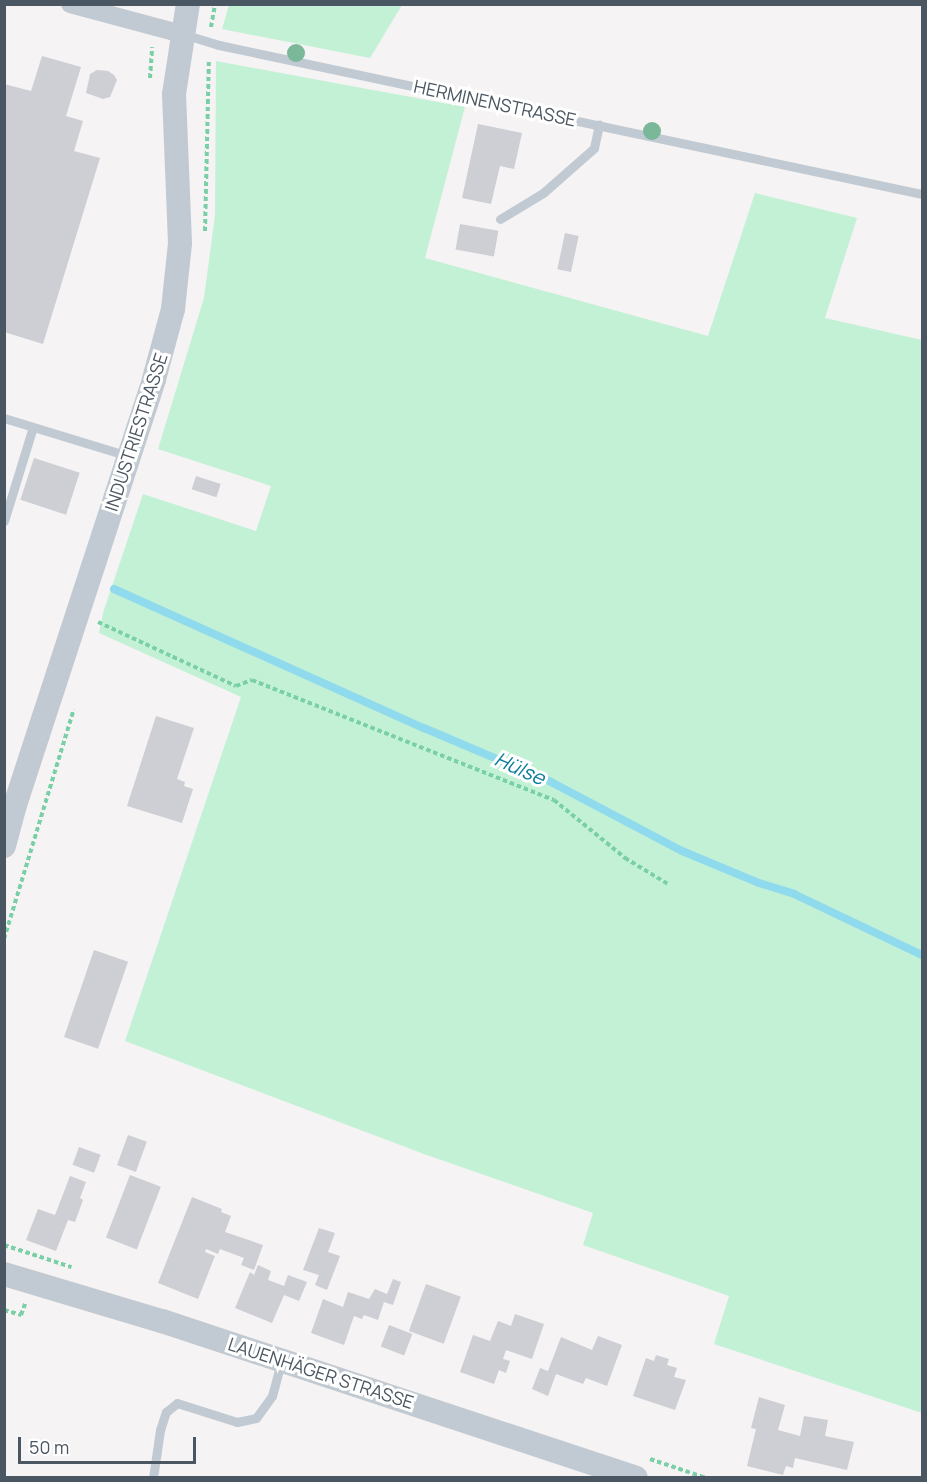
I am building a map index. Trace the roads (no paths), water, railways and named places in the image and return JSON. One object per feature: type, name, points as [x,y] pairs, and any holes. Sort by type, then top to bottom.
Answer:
[{"type":"street","name":"HERMINENSTRASSE","points":[[70,4],[182,34]]},
{"type":"street","name":"INDUSTRIESTRASSE","points":[[4,846],[15,805],[154,379],[173,309],[180,243],[174,94],[188,4]]},
{"type":"street","name":"LAUENHÄGER STRASSE","points":[[4,1274],[162,1321],[636,1478]]},
{"type":"lane","name":"HERMINENSTRASSE","points":[[182,34],[209,42],[922,194]]},
{"type":"lane","points":[[500,219],[543,193],[594,148],[599,125]]},
{"type":"lane","points":[[4,418],[128,456]]},
{"type":"lane","points":[[4,521],[33,427]]},
{"type":"lane","points":[[153,1478],[160,1430],[166,1412],[177,1403],[237,1422],[256,1418],[272,1396],[281,1360]]},
{"type":"waterway","name":"Hülse","points":[[114,589],[424,728],[551,782],[682,851],[759,883],[794,894],[922,955]]}]
